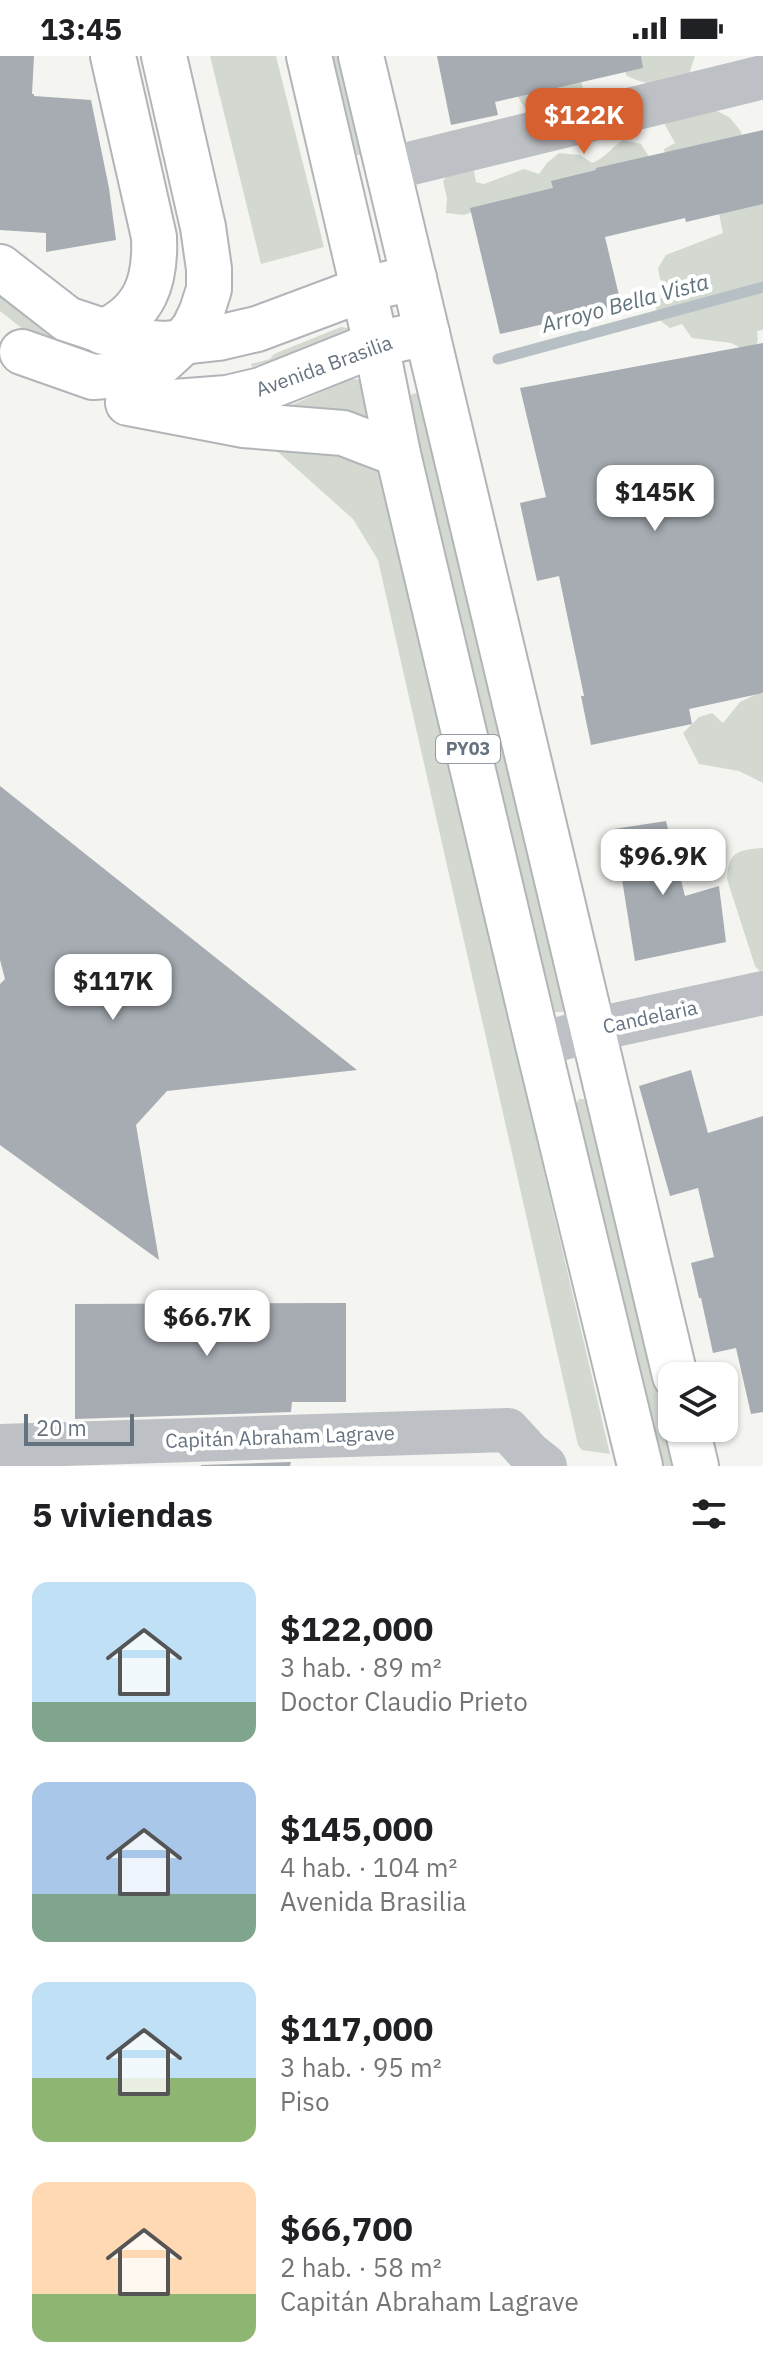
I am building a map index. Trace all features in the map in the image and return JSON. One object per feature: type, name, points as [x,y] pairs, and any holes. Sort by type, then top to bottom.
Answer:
[{"type":"main road","points":[[103,332],[123,323],[146,294],[155,255],[154,237],[113,56]]},
{"type":"main road","points":[[11,343],[93,377],[120,375],[157,366],[194,328],[209,289],[209,269],[203,227],[164,56]]},
{"type":"main road","name":"PY03","points":[[309,56],[364,289],[398,454],[640,1466]]},
{"type":"main road","name":"PY03","points":[[361,56],[672,1362]]},
{"type":"main road","points":[[0,267],[67,319],[136,342],[182,343],[218,338],[257,329],[364,289],[414,278]]},
{"type":"main road","name":"Avenida Brasilia","points":[[11,343],[72,384],[128,403],[202,401],[261,390],[376,344],[427,333]]},
{"type":"main road","points":[[128,403],[243,425],[343,433],[398,454]]},
{"type":"main road","points":[[690,1442],[696,1466]]},
{"type":"street","points":[[388,169],[763,77]]},
{"type":"street","name":"Candelaria","points":[[538,1045],[592,1030],[763,993]]},
{"type":"street","name":"Capitán Abraham Lagrave","points":[[0,1446],[508,1430],[545,1466]]},
{"type":"shaded area","points":[[210,56],[276,56],[324,247],[261,264]]},
{"type":"shaded area","points":[[326,56],[343,56],[364,152],[361,155],[351,155]]},
{"type":"shaded area","points":[[629,56],[695,56],[690,71],[696,78],[660,84],[643,82],[626,75],[624,65]]},
{"type":"shaded area","points":[[578,63],[584,95],[581,105],[528,113],[518,97],[524,74]]},
{"type":"shaded area","points":[[715,110],[729,117],[740,130],[763,204],[763,330],[757,331],[758,341],[749,352],[731,343],[692,338],[682,324],[670,328],[661,321],[655,306],[666,292],[678,292],[660,279],[658,268],[666,255],[723,233],[707,155],[667,164],[664,149],[675,143],[665,125],[668,112]]},
{"type":"shaded area","points":[[623,140],[641,144],[651,160],[525,200],[510,198],[464,215],[446,213],[443,181],[451,170],[474,171],[476,182],[484,184],[524,169],[539,174],[559,153],[580,155],[592,163]]},
{"type":"shaded area","points":[[0,295],[65,347],[58,357],[0,311]]},
{"type":"shaded area","points":[[341,327],[348,328],[348,334],[278,364],[271,361],[252,367],[251,364],[270,359],[274,354]]},
{"type":"shaded area","points":[[352,378],[359,380],[610,1454],[582,1450],[578,1445],[378,560],[353,519],[269,444],[283,409]]},
{"type":"shaded area","points":[[418,393],[424,397],[566,1009],[563,1012],[552,1009],[407,401],[412,394]]},
{"type":"shaded area","points":[[763,694],[763,783],[739,771],[699,764],[683,733],[699,717],[712,713],[723,723],[740,702]]},
{"type":"shaded area","points":[[763,848],[763,975],[755,966],[727,879],[732,857],[741,851]]},
{"type":"shaded area","points":[[579,1099],[591,1103],[658,1389],[658,1442],[670,1442],[676,1466],[659,1466],[574,1107]]},
{"type":"building","points":[[0,56],[34,56],[34,96],[91,100],[116,240],[46,252],[46,233],[0,230]]},
{"type":"building","points":[[437,56],[641,56],[643,68],[495,102],[498,115],[451,125]]},
{"type":"building","points":[[763,130],[763,204],[605,237],[622,308],[500,334],[470,208],[553,188],[551,181],[596,168]]},
{"type":"building","points":[[763,343],[763,693],[689,709],[692,724],[591,745],[559,576],[537,581],[520,503],[546,497],[520,388]]},
{"type":"building","points":[[0,786],[357,1070],[167,1091],[136,1125],[159,1260],[0,1145],[0,984],[5,979],[0,960]]},
{"type":"building","points":[[666,821],[685,896],[719,886],[726,942],[635,961],[614,829]]},
{"type":"building","points":[[691,1070],[708,1133],[763,1116],[763,1412],[751,1414],[736,1348],[713,1353],[691,1263],[714,1257],[698,1188],[670,1196],[639,1086]]},
{"type":"building","points":[[346,1303],[346,1402],[292,1402],[291,1412],[75,1419],[75,1304]]},
{"type":"building","points":[[291,1462],[290,1466],[201,1466],[201,1465]]},
{"type":"waterway","name":"Arroyo Bella Vista","points":[[498,359],[763,287]]}]
